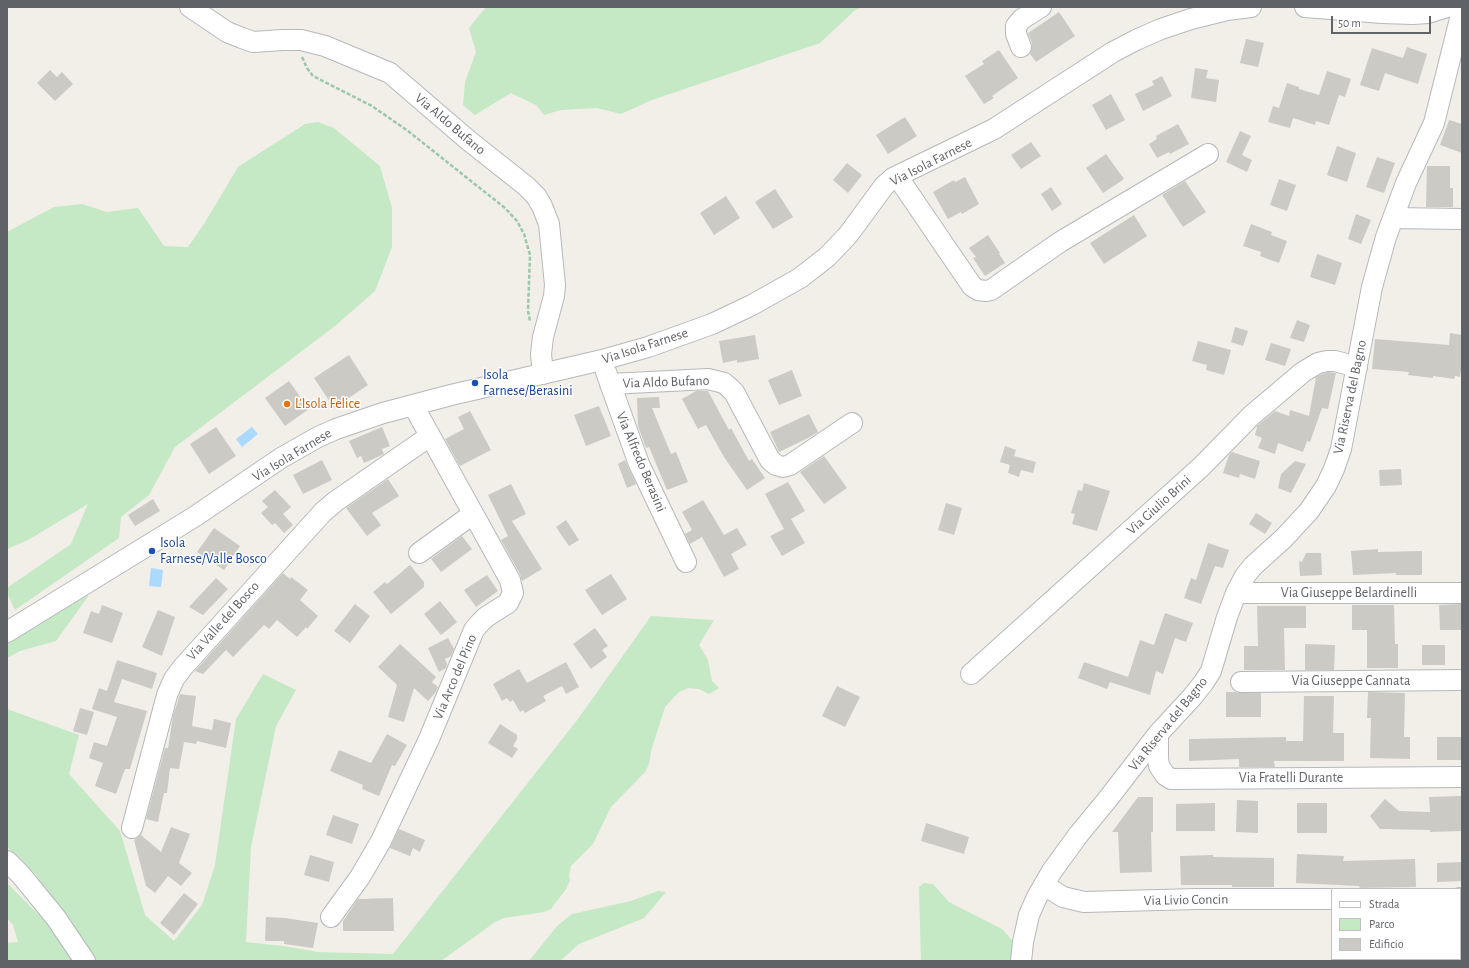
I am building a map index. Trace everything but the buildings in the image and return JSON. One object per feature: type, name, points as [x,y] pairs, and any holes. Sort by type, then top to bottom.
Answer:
[{"type":"street","name":"Via Aldo Bufano","points":[[190,7],[227,32],[253,42],[301,40],[325,46],[390,73],[468,140],[526,186],[536,196],[542,206],[549,224],[555,285],[554,296],[543,336],[541,354],[542,374]]},
{"type":"street","points":[[1021,47],[1016,34],[1016,26],[1022,19],[1041,7]]},
{"type":"street","name":"Via Isola Farnese","points":[[7,632],[194,517],[281,458],[336,429],[359,420],[413,405],[602,360],[648,347],[712,324],[752,305],[792,282],[818,264],[848,235],[884,186],[897,176],[994,129],[1113,52],[1136,40],[1197,17],[1226,10],[1251,7]]},
{"type":"street","points":[[1304,7],[1406,14],[1428,13],[1447,7]]},
{"type":"street","name":"Via Riserva del Bagno","points":[[1021,961],[1023,942],[1029,915],[1052,871],[1079,834],[1108,800],[1158,734],[1193,696],[1208,677],[1236,593],[1245,576],[1253,566],[1297,525],[1309,511],[1326,486],[1334,469],[1341,449],[1372,287],[1386,237],[1406,183],[1434,123],[1462,11]]},
{"type":"street","points":[[897,176],[972,286],[978,290],[986,291],[991,290],[1060,242],[1208,154]]},
{"type":"street","points":[[1393,218],[1462,219]]},
{"type":"street","name":"Via Alfredo Berasini","points":[[602,360],[639,464],[686,562]]},
{"type":"street","name":"Via Giulio Brini","points":[[971,674],[1201,467],[1252,416],[1303,372],[1318,363],[1327,361],[1335,361],[1357,367]]},
{"type":"street","name":"Via Aldo Bufano","points":[[610,384],[708,379],[724,383],[734,392],[770,460],[776,466],[783,467],[790,465],[852,423]]},
{"type":"street","name":"Via Arco del Pino","points":[[331,917],[362,873],[381,841],[434,727],[474,630],[486,617],[508,603],[512,597],[513,589],[510,580],[413,405]]},
{"type":"street","name":"Via Valle del Bosco","points":[[132,828],[167,695],[174,679],[183,667],[323,512],[336,501],[430,436]]},
{"type":"street","points":[[419,553],[473,514]]},
{"type":"street","name":"Via Giuseppe Belardinelli","points":[[1236,593],[1462,593]]},
{"type":"street","name":"Via Giuseppe Cannata","points":[[1241,682],[1462,680]]},
{"type":"street","name":"Via Fratelli Durante","points":[[1158,734],[1159,766],[1165,775],[1171,779],[1462,777]]},
{"type":"street","points":[[7,861],[56,918],[85,961]]},
{"type":"street","name":"Via Livio Concin","points":[[1044,885],[1063,897],[1084,902],[1197,899],[1331,899]]},
{"type":"path","points":[[301,40],[302,55],[307,68],[313,76],[372,106],[408,131],[505,208],[517,221],[524,234],[530,255],[528,312],[531,326],[543,336]]},
{"type":"green space","points":[[486,7],[862,7],[854,11],[820,43],[652,100],[621,114],[597,108],[561,110],[544,115],[536,105],[511,93],[475,115],[463,105],[465,82],[476,52],[469,28]]},
{"type":"green space","points":[[318,122],[334,128],[380,166],[392,208],[392,247],[375,291],[335,326],[175,447],[149,495],[121,517],[119,538],[15,610],[7,593],[7,588],[71,544],[88,504],[28,540],[7,549],[7,232],[54,207],[82,204],[107,212],[138,208],[164,246],[188,247],[204,224],[238,167],[305,124]]},
{"type":"green space","points":[[89,595],[56,641],[20,651],[7,658],[7,638],[77,598]]},
{"type":"green space","points":[[651,616],[714,620],[699,645],[708,660],[712,681],[719,688],[709,694],[699,689],[688,688],[679,692],[665,707],[651,751],[649,764],[645,772],[611,807],[593,844],[571,866],[569,875],[570,881],[551,909],[544,912],[504,918],[495,922],[441,961],[91,961],[74,938],[37,876],[7,847],[7,709],[79,735],[69,774],[120,831],[145,915],[174,941],[202,905],[215,865],[236,719],[263,674],[296,690],[276,726],[251,847],[246,942],[318,952],[393,954],[578,719]]},
{"type":"green space","points":[[7,883],[68,944],[78,961],[7,961],[7,943],[18,942],[13,925],[7,918]]},
{"type":"green space","points":[[924,883],[933,884],[949,902],[1002,929],[1018,947],[1015,961],[921,961],[919,887]]},
{"type":"green space","points":[[658,891],[666,892],[644,918],[579,944],[560,961],[529,961],[557,926],[572,914],[631,901]]},
{"type":"water","points":[[252,427],[258,434],[242,447],[236,439]]},
{"type":"water","points":[[151,568],[163,570],[161,587],[149,586]]},
{"type":"place","name":"Isola Farnese/Berasini","points":[[475,383]]},
{"type":"place","name":"L'Isola Felice","points":[[287,404]]},
{"type":"place","name":"Isola Farnese/Valle Bosco","points":[[152,551]]}]
